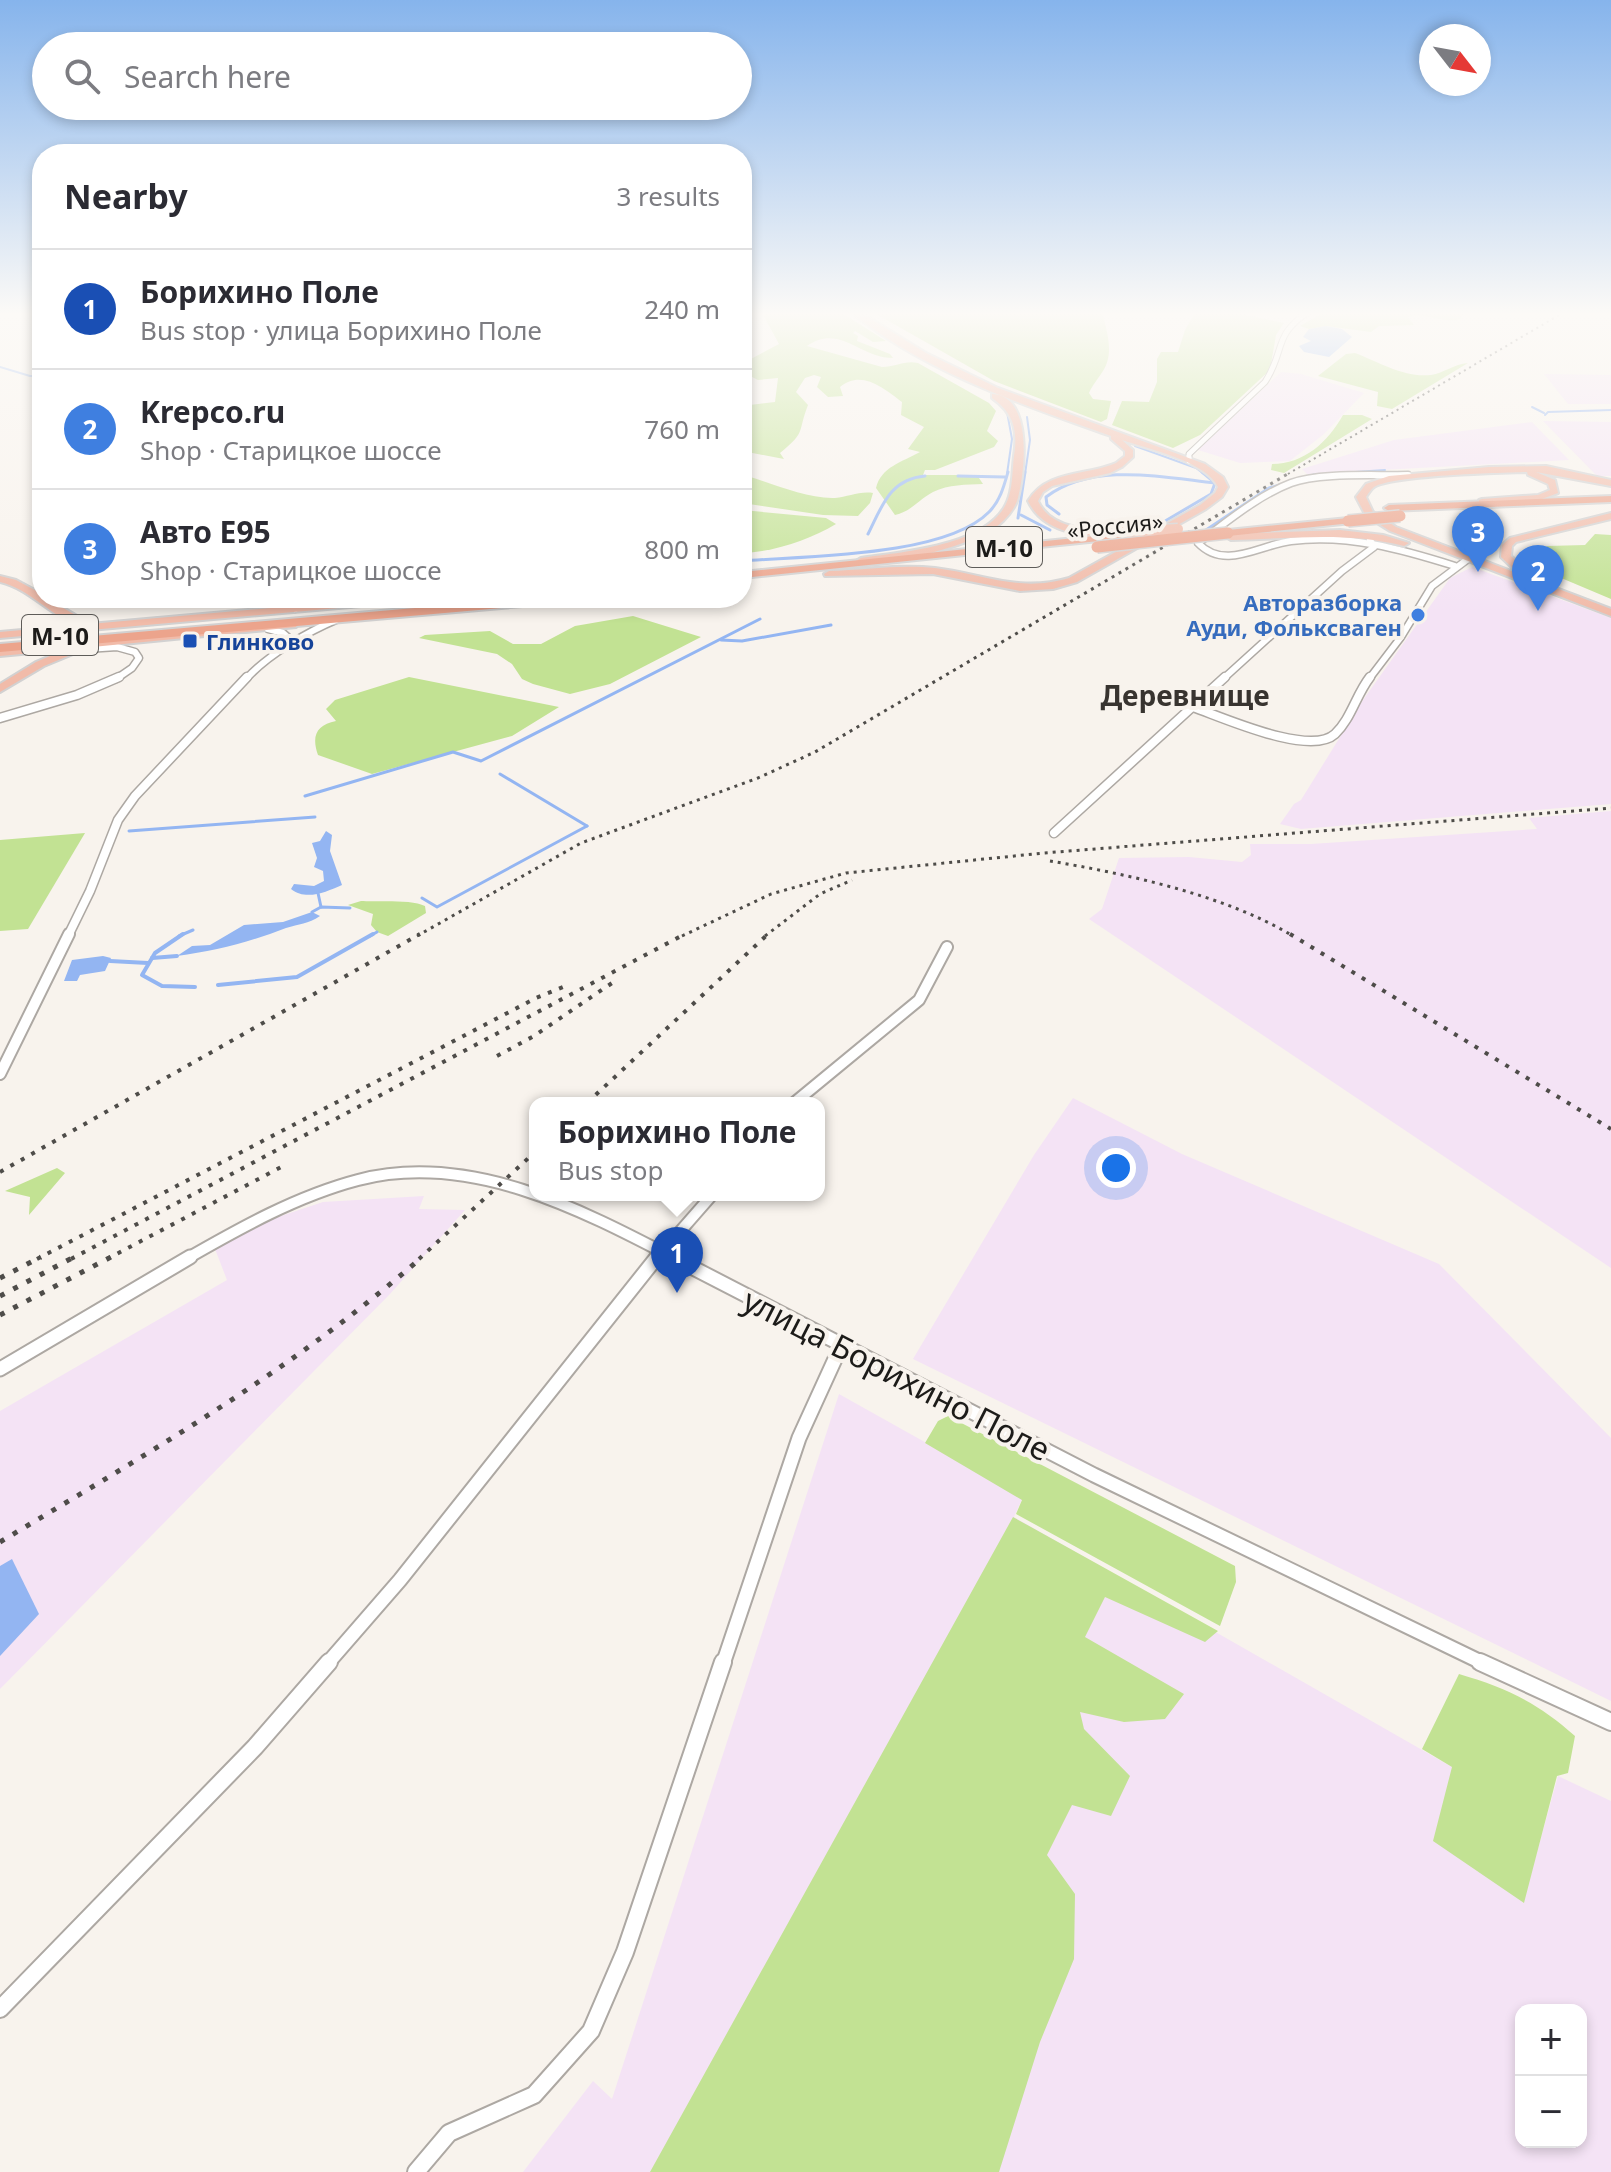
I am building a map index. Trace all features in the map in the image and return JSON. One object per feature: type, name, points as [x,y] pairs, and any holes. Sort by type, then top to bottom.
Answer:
[{"type":"highway","name":"М-10","points":[[1344,517],[1389,508],[1611,499]]},
{"type":"highway","name":"М-10","points":[[1344,517],[1611,505]]},
{"type":"highway","name":"«Россия»","points":[[752,575],[827,571],[1097,547],[1240,523],[1344,517]]},
{"type":"highway","name":"«Россия»","points":[[752,582],[1122,534],[1229,535],[1344,517]]},
{"type":"highway","name":"М-10","points":[[0,637],[362,608]]},
{"type":"highway","name":"М-10","points":[[0,651],[452,608]]},
{"type":"main road","points":[[827,571],[933,571],[1020,588],[1063,584],[1185,517],[1219,495],[1223,487],[1219,477],[1189,461],[1050,412]]},
{"type":"main road","points":[[827,571],[938,547],[974,535],[999,520],[1013,497],[1021,430],[1016,414]]},
{"type":"main road","points":[[1098,429],[1125,445],[1129,453],[1126,462],[1107,471],[1046,485],[1035,494],[1033,504],[1044,517],[1067,527],[1122,534]]},
{"type":"main road","points":[[1460,560],[1374,518],[1362,505],[1362,494],[1369,486],[1410,475],[1489,470],[1546,469],[1611,483]]},
{"type":"main road","points":[[1482,502],[1496,498],[1545,496],[1556,489],[1552,482],[1536,475],[1489,470]]},
{"type":"main road","points":[[1583,603],[1520,572],[1508,560],[1506,549],[1513,540],[1525,535],[1611,516]]},
{"type":"main road","points":[[1229,535],[1268,538],[1352,532],[1460,560],[1611,613]]},
{"type":"main road","points":[[0,579],[24,585],[32,592]]},
{"type":"main road","points":[[0,637],[36,622],[43,608]]},
{"type":"main road","points":[[53,608],[69,619],[111,625]]},
{"type":"main road","points":[[0,637],[306,608]]},
{"type":"main road","points":[[0,651],[268,629],[326,619]]},
{"type":"main road","points":[[153,622],[218,621]]},
{"type":"main road","points":[[0,689],[72,650],[100,644]]},
{"type":"main road","points":[[0,651],[19,662],[13,680]]},
{"type":"street","points":[[1189,461],[1189,454],[1233,412]]},
{"type":"street","points":[[1410,475],[1350,476],[1293,482],[1251,504],[1198,543],[1209,552],[1234,556],[1288,541],[1370,540],[1460,560]]},
{"type":"street","points":[[1054,833],[1342,571],[1374,547],[1370,540]]},
{"type":"street","points":[[1193,707],[1282,738],[1323,741],[1332,737],[1346,722],[1357,694],[1401,637],[1432,586],[1460,560]]},
{"type":"street","points":[[0,1074],[90,891],[118,820],[135,796],[256,668],[323,625],[346,617]]},
{"type":"street","points":[[268,629],[287,635],[291,640],[288,648]]},
{"type":"street","points":[[0,718],[119,678],[135,667],[139,658],[135,652],[117,647],[72,650]]},
{"type":"street","points":[[801,1097],[919,1000],[947,947]]},
{"type":"street","name":"улица Борихино Поле","points":[[0,1369],[190,1256],[318,1192],[388,1174],[423,1172],[480,1178],[529,1195]]},
{"type":"street","name":"улица Борихино Поле","points":[[548,1201],[628,1232],[841,1346],[1226,1543],[1611,1722]]},
{"type":"street","points":[[0,2009],[266,1736],[400,1580],[662,1251],[707,1201]]},
{"type":"street","points":[[416,2172],[449,2133],[534,2095],[591,2031],[625,1952],[799,1438],[841,1346]]},
{"type":"shaded area","points":[[1238,412],[1345,412],[1290,461],[1240,463],[1198,450]]},
{"type":"shaded area","points":[[1543,421],[1611,422],[1611,476],[1597,476]]},
{"type":"shaded area","points":[[1532,422],[1569,460],[1307,474],[1302,469],[1394,440]]},
{"type":"shaded area","points":[[1472,567],[1611,618],[1611,804],[1301,829],[1280,824],[1294,804],[1301,800],[1363,700],[1450,578]]},
{"type":"shaded area","points":[[1611,811],[1611,1268],[1089,919],[1102,909],[1119,858],[1189,857],[1242,862],[1251,855],[1250,844],[1311,844],[1537,829],[1529,818]]},
{"type":"shaded area","points":[[1073,1098],[1182,1154],[1439,1264],[1611,1438],[1611,1701],[913,1359],[1034,1155]]},
{"type":"shaded area","points":[[424,1196],[419,1209],[465,1210],[390,1294],[0,1689],[0,1411],[227,1280],[215,1249],[269,1220],[323,1202]]},
{"type":"shaded area","points":[[839,1394],[1023,1497],[1014,1517],[1452,1767],[1523,1903],[1558,1776],[1611,1801],[1611,2172],[523,2172],[593,2081],[612,2099]]},
{"type":"green space","points":[[752,412],[806,412],[798,436],[780,453],[784,459],[752,453]]},
{"type":"green space","points":[[901,412],[995,412],[987,431],[998,441],[994,447],[935,470],[925,470],[923,475],[977,475],[983,484],[939,489],[895,515],[876,488],[887,470],[920,452],[908,449],[924,427]]},
{"type":"green space","points":[[1076,412],[1108,412],[1107,419],[1101,422]]},
{"type":"green space","points":[[1117,412],[1224,412],[1200,435],[1173,448],[1112,425]]},
{"type":"green space","points":[[1343,415],[1362,415],[1372,419],[1284,473],[1271,470],[1272,464],[1294,460],[1314,450]]},
{"type":"green space","points":[[752,478],[813,496],[835,498],[873,493],[870,503],[858,516],[823,515],[752,504]]},
{"type":"green space","points":[[752,511],[826,518],[836,524],[791,544],[752,552]]},
{"type":"green space","points":[[1595,534],[1611,535],[1611,599],[1547,572],[1538,558],[1547,546],[1585,545]]},
{"type":"green space","points":[[633,616],[701,637],[610,684],[570,694],[522,679],[512,664],[497,654],[419,638],[490,631],[513,644],[541,644],[575,626]]},
{"type":"green space","points":[[409,677],[559,707],[512,736],[372,774],[318,755],[315,742],[317,732],[324,725],[336,721],[326,709],[335,700]]},
{"type":"green space","points":[[85,833],[28,929],[0,931],[0,840]]},
{"type":"green space","points":[[361,901],[412,902],[425,906],[426,913],[388,936],[377,932],[371,925],[373,914],[348,905]]},
{"type":"green space","points":[[57,1168],[65,1173],[29,1215],[30,1197],[5,1191]]},
{"type":"green space","points":[[948,1416],[1235,1566],[1236,1582],[1220,1626],[1016,1514],[1022,1500],[925,1443],[938,1421]]},
{"type":"green space","points":[[1013,1517],[1218,1631],[1205,1642],[1105,1597],[1085,1637],[1184,1694],[1165,1719],[1124,1722],[1080,1712],[1084,1729],[1130,1776],[1111,1816],[1072,1805],[1047,1855],[1075,1894],[1074,1959],[1040,2042],[999,2172],[650,2172]]},
{"type":"green space","points":[[1459,1674],[1521,1698],[1548,1714],[1575,1736],[1568,1773],[1557,1776],[1524,1903],[1433,1841],[1452,1767],[1422,1749]]},
{"type":"water","points":[[326,831],[332,835],[330,851],[342,885],[316,894],[297,893],[291,889],[294,884],[314,886],[324,881],[323,871],[314,867],[317,858],[312,843],[320,841]]},
{"type":"water","points":[[312,912],[320,916],[246,942],[177,956],[192,946],[210,945],[244,925],[283,922]]},
{"type":"water","points":[[103,956],[111,958],[105,971],[80,975],[77,981],[64,981],[72,960]]},
{"type":"water","points":[[12,1559],[39,1614],[0,1656],[0,1566]]},
{"type":"waterway","points":[[1007,412],[1012,439],[1007,474]]},
{"type":"waterway","points":[[1025,474],[1030,440],[1027,417]]},
{"type":"waterway","points":[[1135,446],[1196,468],[1204,474]]},
{"type":"waterway","points":[[1355,472],[1385,470]]},
{"type":"waterway","points":[[752,560],[872,552],[941,538],[968,527],[989,512],[999,498],[1008,472]]},
{"type":"waterway","points":[[1018,518],[1025,472]]},
{"type":"waterway","points":[[1202,472],[1214,482]]},
{"type":"waterway","points":[[1059,514],[1047,505],[1046,497],[1085,479],[1128,475],[1215,483],[1211,494],[1155,527]]},
{"type":"waterway","points":[[1203,532],[1269,488],[1314,475]]},
{"type":"waterway","points":[[868,534],[895,488],[903,482],[925,476]]},
{"type":"waterway","points":[[958,476],[1005,477]]},
{"type":"waterway","points":[[1021,515],[1050,530]]},
{"type":"waterway","points":[[305,796],[453,752],[481,761],[760,619]]},
{"type":"waterway","points":[[721,640],[742,641],[831,625]]},
{"type":"waterway","points":[[422,898],[437,907],[587,826],[500,774]]},
{"type":"waterway","points":[[129,831],[315,817]]},
{"type":"waterway","points":[[318,893],[321,907]]},
{"type":"waterway","points":[[312,912],[321,907]]},
{"type":"waterway","points":[[321,907],[350,908]]},
{"type":"waterway","points":[[182,935],[193,930]]},
{"type":"waterway","points":[[370,936],[377,932]]},
{"type":"waterway","points":[[218,985],[297,977],[373,934]]},
{"type":"waterway","points":[[152,958],[182,935]]},
{"type":"waterway","points":[[152,958],[177,956]]},
{"type":"waterway","points":[[152,958],[142,975],[162,986],[195,987]]},
{"type":"waterway","points":[[110,961],[148,963]]},
{"type":"railway","points":[[1288,474],[1393,412]]},
{"type":"railway","points":[[417,936],[581,843],[758,778],[815,752],[1291,472]]},
{"type":"railway","points":[[682,936],[771,894],[846,873],[1044,853],[1611,808]]},
{"type":"railway","points":[[1050,861],[1175,888],[1237,909],[1293,936]]},
{"type":"railway","points":[[765,936],[820,894],[852,880]]},
{"type":"railway","points":[[0,1172],[420,934]]},
{"type":"railway","points":[[71,1259],[685,934]]},
{"type":"railway","points":[[593,1097],[768,934]]},
{"type":"railway","points":[[1290,934],[1611,1129]]},
{"type":"railway","points":[[497,1056],[534,1036],[615,981]]},
{"type":"railway","points":[[37,1259],[536,998],[568,985]]},
{"type":"railway","points":[[419,1259],[529,1158]]},
{"type":"railway","points":[[107,1259],[285,1165]]},
{"type":"railway","points":[[0,1278],[41,1257]]},
{"type":"railway","points":[[0,1296],[74,1257]]},
{"type":"railway","points":[[0,1315],[111,1257]]},
{"type":"railway","points":[[0,1542],[271,1374],[422,1257]]},
{"type":"place","name":"Авто E95","points":[[1478,572]]},
{"type":"place","name":"Krepco.ru","points":[[1538,611]]},
{"type":"place","name":"Авторазборка Ауди, Фольксваген","points":[[1418,615]]},
{"type":"place","name":"Глинково","points":[[190,641]]},
{"type":"place","name":"Борихино Поле","points":[[677,1293]]},
{"type":"district","name":"Деревнище","points":[[1185,695]]}]
